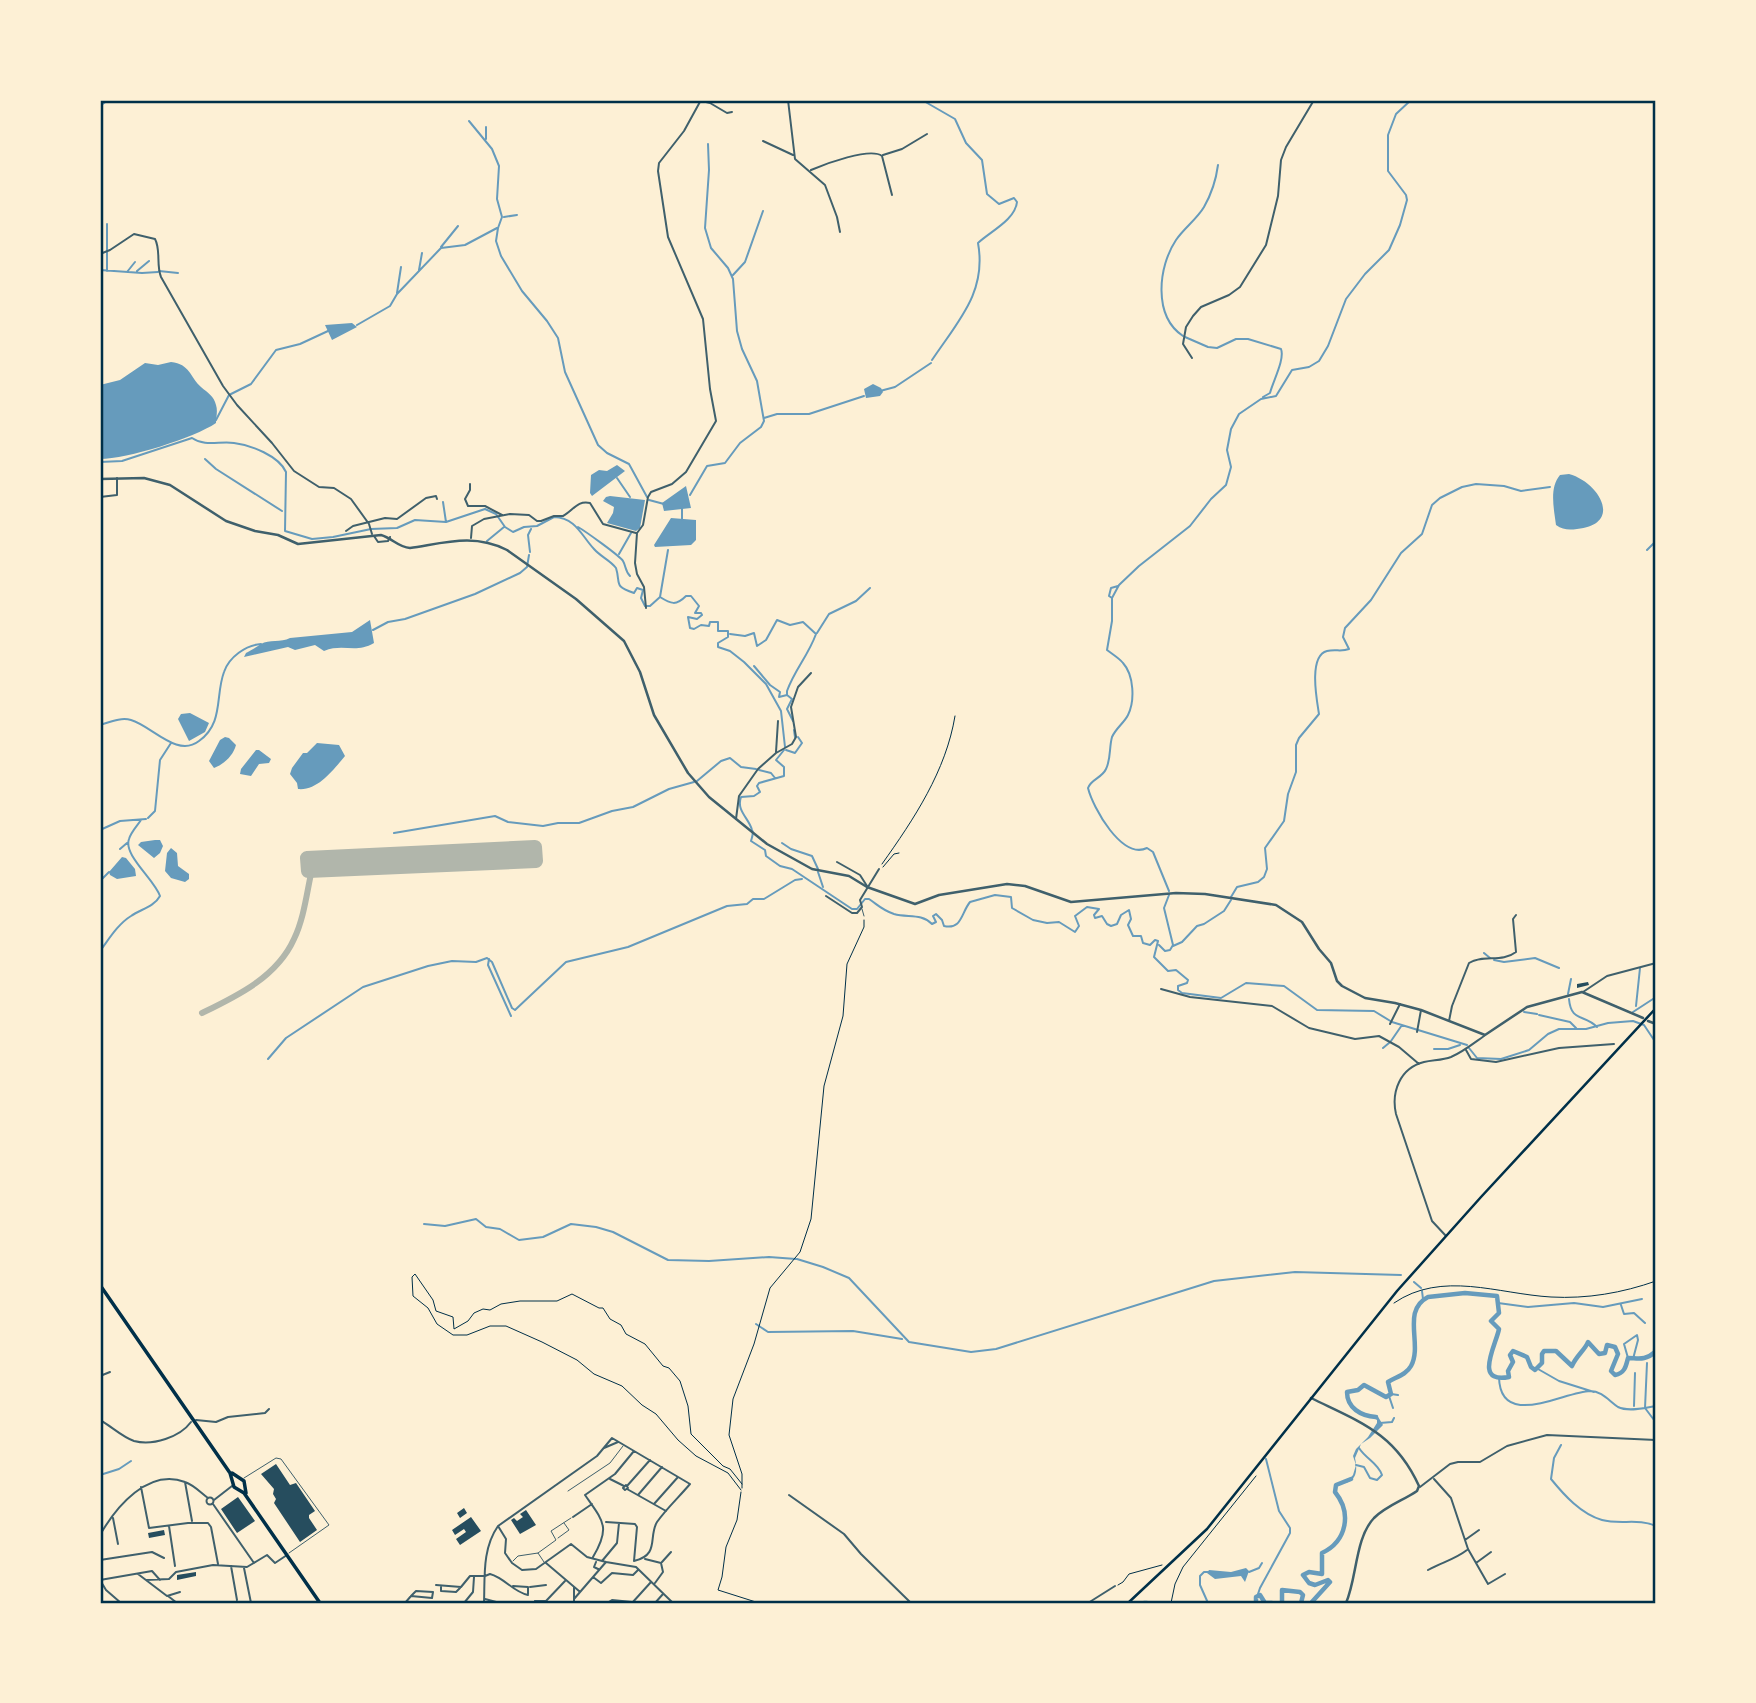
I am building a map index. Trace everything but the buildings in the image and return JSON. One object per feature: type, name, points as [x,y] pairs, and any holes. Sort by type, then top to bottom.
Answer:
[{"type":"main road","points":[[1128,1603],[1199,1538],[1223,1511],[1392,1296],[1656,1008]]},
{"type":"main road","points":[[100,1285],[320,1603]]},
{"type":"main road","points":[[238,1483],[269,1528]]},
{"type":"street","points":[[647,606],[645,587],[635,570],[637,533],[643,525],[650,494],[672,484],[686,472],[716,421],[702,319],[668,237],[659,163],[684,131],[701,100],[711,101],[727,113],[732,112]]},
{"type":"street","points":[[788,100],[794,156]]},
{"type":"street","points":[[1192,358],[1182,344],[1185,327],[1201,307],[1240,287],[1266,246],[1278,196],[1281,160],[1314,100]]},
{"type":"street","points":[[882,156],[927,134]]},
{"type":"street","points":[[763,141],[794,156],[825,185],[840,232]]},
{"type":"street","points":[[810,171],[867,152],[876,152],[882,156],[892,195]]},
{"type":"street","points":[[100,254],[134,234],[155,239],[161,277],[237,405],[294,471],[319,486],[334,488],[347,496],[379,542],[388,541],[390,537]]},
{"type":"street","points":[[100,497],[117,495],[117,478]]},
{"type":"street","points":[[100,480],[144,478],[170,485],[226,521],[306,545],[371,531],[385,518],[397,519],[426,498],[436,496],[437,499]]},
{"type":"street","points":[[470,484],[465,499],[468,506],[485,506],[500,516]]},
{"type":"street","points":[[471,541],[472,526],[484,519],[526,514],[541,521],[563,516],[577,505],[586,502],[590,503],[603,524],[637,533]]},
{"type":"street","points":[[346,531],[353,526],[390,537],[402,547],[410,548],[456,540],[501,547],[576,599],[624,641],[640,672],[654,715],[688,773],[709,797],[752,833],[812,869],[849,876],[867,887],[915,904],[939,895],[1007,884],[1025,886],[1071,902],[1176,893],[1205,894],[1266,903],[1286,910],[1301,922],[1331,963],[1338,984],[1372,1001],[1400,1004],[1421,1010],[1485,1035]]},
{"type":"street","points":[[736,820],[739,796],[758,769],[776,753],[788,747],[796,737],[791,708],[798,687],[811,673]]},
{"type":"street","points":[[776,753],[778,721]]},
{"type":"street","points":[[837,862],[860,875],[867,887]]},
{"type":"street","points":[[826,896],[852,913],[857,913],[867,887],[878,869]]},
{"type":"street","points":[[1449,1022],[1452,1006],[1469,963],[1477,959],[1506,958],[1516,952],[1513,919],[1516,915]]},
{"type":"street","points":[[1446,1236],[1432,1221],[1395,1108],[1397,1085],[1406,1072],[1419,1064],[1450,1058],[1527,1007],[1582,992],[1606,976],[1656,963]]},
{"type":"street","points":[[1161,989],[1190,997],[1272,1006],[1309,1028],[1355,1039],[1379,1035],[1419,1064]]},
{"type":"street","points":[[1582,992],[1643,1018]]},
{"type":"street","points":[[1390,1024],[1400,1004]]},
{"type":"street","points":[[1417,1032],[1421,1010]]},
{"type":"street","points":[[1648,1018],[1656,1024]]},
{"type":"street","points":[[1465,1049],[1471,1059],[1492,1062],[1559,1048],[1614,1044]]},
{"type":"street","points":[[100,1376],[110,1372]]},
{"type":"street","points":[[1311,1398],[1377,1432],[1397,1450],[1419,1488]]},
{"type":"street","points":[[100,1420],[136,1441],[159,1441],[177,1434],[194,1420],[216,1423],[228,1417],[265,1413],[269,1409]]},
{"type":"street","points":[[1346,1603],[1357,1559],[1370,1524],[1380,1513],[1413,1493],[1450,1464],[1480,1462],[1507,1446],[1547,1435],[1656,1440]]},
{"type":"street","points":[[614,1438],[690,1484],[656,1524],[654,1546],[644,1558]]},
{"type":"street","points":[[614,1438],[615,1443]]},
{"type":"street","points":[[484,1603],[486,1553],[498,1527],[597,1456],[609,1439],[614,1438]]},
{"type":"street","points":[[603,1449],[621,1443]]},
{"type":"street","points":[[592,1559],[603,1541],[604,1522],[585,1495],[609,1478],[635,1450]]},
{"type":"street","points":[[626,1487],[651,1460]]},
{"type":"street","points":[[638,1495],[662,1466]]},
{"type":"street","points":[[654,1504],[678,1476]]},
{"type":"street","points":[[609,1478],[666,1512]]},
{"type":"street","points":[[1432,1478],[1451,1498],[1464,1540],[1489,1584],[1505,1574]]},
{"type":"street","points":[[100,1535],[132,1493],[141,1487],[167,1480],[185,1482],[213,1502],[255,1563]]},
{"type":"street","points":[[185,1482],[192,1522]]},
{"type":"street","points":[[208,1498],[208,1504],[238,1483]]},
{"type":"street","points":[[141,1487],[149,1528],[205,1522],[211,1527],[218,1563]]},
{"type":"street","points":[[789,1495],[844,1534],[911,1603]]},
{"type":"street","points":[[573,1517],[592,1504]]},
{"type":"street","points":[[113,1517],[118,1544]]},
{"type":"street","points":[[604,1522],[635,1524],[638,1527],[634,1566]]},
{"type":"street","points":[[602,1562],[617,1542],[619,1523]]},
{"type":"street","points":[[169,1525],[175,1566]]},
{"type":"street","points":[[498,1527],[506,1539],[505,1553],[512,1563],[526,1571],[536,1569],[571,1544],[596,1562],[634,1566],[673,1603]]},
{"type":"street","points":[[1464,1540],[1479,1530]]},
{"type":"street","points":[[1428,1570],[1442,1562],[1454,1560],[1468,1549]]},
{"type":"street","points":[[100,1560],[152,1552],[164,1558]]},
{"type":"street","points":[[661,1563],[671,1552]]},
{"type":"street","points":[[1475,1563],[1491,1552]]},
{"type":"street","points":[[146,1580],[169,1579],[176,1572],[218,1563],[244,1567],[267,1555],[275,1563],[288,1554]]},
{"type":"street","points":[[634,1561],[644,1558],[661,1563]]},
{"type":"street","points":[[596,1562],[594,1567],[599,1569]]},
{"type":"street","points":[[574,1601],[606,1562]]},
{"type":"street","points":[[545,1563],[580,1592]]},
{"type":"street","points":[[609,1602],[633,1603],[663,1572],[661,1563]]},
{"type":"street","points":[[231,1565],[237,1600]]},
{"type":"street","points":[[244,1567],[251,1602]]},
{"type":"street","points":[[593,1577],[604,1583],[612,1573],[633,1575],[639,1569]]},
{"type":"street","points":[[121,1603],[106,1590],[100,1580],[152,1571],[160,1580]]},
{"type":"street","points":[[137,1574],[177,1603]]},
{"type":"street","points":[[441,1586],[441,1591],[456,1592],[470,1576],[493,1574],[520,1593],[528,1595],[528,1587]]},
{"type":"street","points":[[464,1603],[472,1592],[474,1576]]},
{"type":"street","points":[[536,1603],[535,1601],[546,1602],[565,1580]]},
{"type":"street","points":[[436,1585],[461,1587]]},
{"type":"street","points":[[510,1586],[546,1585]]},
{"type":"street","points":[[1088,1603],[1115,1586]]},
{"type":"street","points":[[574,1587],[574,1601]]},
{"type":"street","points":[[167,1596],[180,1591]]},
{"type":"street","points":[[405,1603],[416,1591],[433,1592],[433,1603]]},
{"type":"street","points":[[655,1603],[664,1594]]},
{"type":"street","points":[[411,1596],[419,1599],[432,1598]]},
{"type":"street","points":[[484,1598],[500,1603]]},
{"type":"street","points":[[298,1603],[310,1603]]},
{"type":"lane","points":[[861,905],[864,916]]},
{"type":"lane","points":[[568,1492],[610,1463],[625,1445]]},
{"type":"lane","points":[[238,1483],[276,1458],[281,1459],[328,1525],[288,1554]]},
{"type":"lane","points":[[238,1483],[251,1474]]},
{"type":"lane","points":[[556,1540],[551,1531],[573,1517]]},
{"type":"lane","points":[[512,1563],[518,1556],[538,1553],[569,1530],[564,1523]]},
{"type":"lane","points":[[538,1553],[545,1563]]},
{"type":"path","points":[[878,869],[906,831],[928,793],[952,732],[955,716]]},
{"type":"path","points":[[878,869],[894,854],[899,853]]},
{"type":"path","points":[[759,1603],[718,1590],[726,1547],[737,1520],[742,1484],[740,1466],[729,1435],[733,1399],[758,1334],[770,1288],[800,1252],[811,1219],[824,1086],[844,1016],[847,964],[864,927],[864,916]]},
{"type":"path","points":[[741,1490],[728,1473],[696,1456],[656,1414],[622,1386],[594,1374],[577,1360],[506,1326],[490,1326],[467,1335],[453,1335],[437,1324],[428,1308],[413,1296],[412,1279],[415,1275],[433,1300],[436,1311],[454,1318],[454,1329],[468,1321],[477,1311],[520,1301],[552,1302],[572,1294],[603,1308],[608,1317],[621,1325],[625,1334],[645,1344],[680,1381],[688,1405],[691,1434],[723,1466],[730,1469],[742,1484]]},
{"type":"path","points":[[1390,1306],[1409,1294],[1433,1287],[1486,1287],[1542,1297],[1573,1297],[1619,1292],[1656,1281]]},
{"type":"path","points":[[1171,1603],[1175,1584],[1183,1567],[1261,1468]]},
{"type":"path","points":[[1115,1586],[1123,1582],[1129,1574],[1156,1566],[1168,1567]]},
{"type":"water","points":[[352,323],[357,327],[332,340],[325,325]]},
{"type":"water","points":[[171,362],[186,368],[212,397],[217,407],[216,423],[160,447],[100,459],[103,445],[100,443],[100,385],[120,380],[145,363],[158,365]]},
{"type":"water","points":[[873,384],[883,392],[880,396],[866,398],[864,389]]},
{"type":"water","points":[[617,465],[625,471],[592,496],[591,475]]},
{"type":"water","points":[[1569,474],[1590,485],[1602,503],[1603,512],[1600,519],[1591,526],[1569,529],[1556,525],[1554,486],[1560,475]]},
{"type":"water","points":[[686,486],[691,508],[664,511],[662,503]]},
{"type":"water","points":[[610,496],[645,500],[640,528],[636,531],[607,523],[614,507],[603,501]]},
{"type":"water","points":[[671,518],[696,520],[696,540],[691,545],[655,547]]},
{"type":"water","points":[[370,620],[374,643],[367,646],[324,651],[315,645],[295,650],[288,647],[244,657],[246,653],[264,643],[352,632]]},
{"type":"water","points":[[190,713],[209,723],[205,732],[189,741],[178,719],[181,714]]},
{"type":"water","points":[[225,737],[236,745],[235,749],[228,759],[214,768],[209,761],[220,740]]},
{"type":"water","points":[[317,743],[339,745],[345,756],[318,783],[312,787],[298,789],[290,774],[292,768],[303,753],[307,753]]},
{"type":"water","points":[[256,750],[271,759],[269,763],[259,764],[251,776],[240,774],[241,769]]},
{"type":"water","points":[[160,840],[163,846],[154,858],[138,845],[141,842]]},
{"type":"water","points":[[171,848],[177,853],[178,866],[189,874],[189,879],[185,882],[171,878],[165,871],[167,853]]},
{"type":"water","points":[[122,857],[135,869],[136,876],[117,879],[110,875],[109,872]]},
{"type":"water","points":[[1369,1415],[1377,1415],[1383,1425],[1361,1444],[1377,1423],[1377,1420]]},
{"type":"water","points":[[1361,1444],[1355,1458],[1356,1464],[1353,1456]]},
{"type":"water","points":[[1246,1568],[1249,1571],[1245,1582],[1241,1576],[1215,1579],[1207,1573],[1209,1570],[1231,1572]]},
{"type":"waterway","points":[[100,106],[108,100]]},
{"type":"waterway","points":[[922,100],[955,119],[966,143],[982,160],[987,194],[999,204],[1014,198],[1017,202],[1007,220],[978,243],[980,260],[974,291],[960,319],[932,360]]},
{"type":"waterway","points":[[1169,891],[1153,852],[1147,848],[1137,850],[1119,840],[1102,819],[1088,788],[1106,769],[1112,737],[1128,715],[1132,703],[1132,688],[1127,668],[1107,650],[1112,621],[1112,598],[1119,585],[1190,526],[1226,485],[1231,467],[1227,450],[1231,429],[1239,414],[1261,399],[1276,396],[1292,370],[1309,367],[1319,361],[1328,346],[1346,299],[1365,274],[1389,250],[1407,200],[1388,171],[1388,135],[1396,114],[1411,100]]},
{"type":"waterway","points":[[469,121],[492,149],[499,166],[497,199],[502,217],[496,241],[501,256],[522,291],[558,338],[565,372],[598,445],[607,453],[629,464],[647,497]]},
{"type":"waterway","points":[[486,127],[486,139]]},
{"type":"waterway","points":[[690,495],[707,466],[725,463],[740,443],[761,427],[764,421],[757,381],[737,331],[733,279],[728,268],[711,248],[705,228],[708,144]]},
{"type":"waterway","points":[[1183,336],[1173,327],[1167,316],[1163,304],[1162,277],[1176,240],[1207,202],[1218,165]]},
{"type":"waterway","points":[[733,275],[745,262],[763,211]]},
{"type":"waterway","points":[[504,217],[517,215]]},
{"type":"waterway","points":[[107,224],[107,271]]},
{"type":"waterway","points":[[441,247],[458,226]]},
{"type":"waterway","points":[[357,325],[390,306],[397,294],[441,248],[465,245],[497,228]]},
{"type":"waterway","points":[[419,270],[422,253]]},
{"type":"waterway","points":[[137,271],[149,261]]},
{"type":"waterway","points":[[127,272],[135,262]]},
{"type":"waterway","points":[[397,293],[401,267]]},
{"type":"waterway","points":[[100,270],[158,272]]},
{"type":"waterway","points":[[159,271],[178,273]]},
{"type":"waterway","points":[[216,420],[229,395],[251,384],[276,350],[300,344],[328,331]]},
{"type":"waterway","points":[[1185,337],[1208,347],[1217,348],[1236,339],[1248,339],[1281,349],[1280,364],[1270,393],[1263,397]]},
{"type":"waterway","points":[[880,391],[895,387],[931,363]]},
{"type":"waterway","points":[[764,418],[777,414],[809,414],[864,396]]},
{"type":"waterway","points":[[100,462],[122,461],[192,438],[202,442],[248,446],[271,456],[286,472],[285,531],[312,539],[371,529],[397,528],[415,520],[446,522],[485,509],[496,514],[505,527],[513,532],[524,527],[537,526],[554,517],[568,520],[597,552],[616,568],[620,586],[634,593],[637,588],[643,590],[641,598],[645,606],[650,606],[660,597],[673,603],[691,596],[699,606],[695,613],[702,615],[697,619],[688,617],[690,628],[718,622],[718,631],[728,631],[728,637],[718,643],[718,647],[730,651],[766,684],[781,711],[785,747]]},
{"type":"waterway","points":[[205,459],[216,469],[282,511]]},
{"type":"waterway","points":[[617,478],[630,497]]},
{"type":"waterway","points":[[1231,897],[1237,887],[1258,882],[1267,869],[1265,848],[1284,821],[1288,794],[1296,772],[1296,745],[1319,714],[1315,680],[1317,661],[1327,651],[1349,649],[1343,637],[1345,628],[1371,600],[1401,553],[1422,534],[1432,505],[1462,487],[1476,484],[1504,486],[1521,491],[1550,487]]},
{"type":"waterway","points":[[649,500],[664,504]]},
{"type":"waterway","points":[[443,502],[446,522]]},
{"type":"waterway","points":[[682,509],[682,520]]},
{"type":"waterway","points":[[487,541],[504,527]]},
{"type":"waterway","points":[[578,527],[620,558],[630,576]]},
{"type":"waterway","points":[[530,552],[528,535],[531,529]]},
{"type":"waterway","points":[[619,554],[631,533]]},
{"type":"waterway","points":[[1647,550],[1656,541]]},
{"type":"waterway","points":[[660,597],[668,550]]},
{"type":"waterway","points":[[373,630],[388,622],[405,619],[475,594],[520,573],[527,567],[529,555]]},
{"type":"waterway","points":[[1112,598],[1109,596],[1111,588],[1118,586]]},
{"type":"waterway","points":[[817,633],[829,614],[856,601],[870,588]]},
{"type":"waterway","points":[[730,634],[745,636],[754,633],[757,646],[766,640],[777,620],[790,625],[803,622],[816,634],[787,691],[787,695],[792,699],[787,709],[793,721]]},
{"type":"waterway","points":[[100,725],[127,719],[182,746],[199,741],[207,734],[216,718],[221,681],[230,661],[244,649],[261,644]]},
{"type":"waterway","points":[[754,666],[770,685],[780,692],[779,697],[787,695]]},
{"type":"waterway","points":[[794,730],[795,737]]},
{"type":"waterway","points":[[786,750],[795,753],[802,743],[798,737]]},
{"type":"waterway","points":[[148,818],[155,811],[160,760],[171,743]]},
{"type":"waterway","points":[[784,750],[776,760],[784,767],[784,776],[759,783],[757,786],[760,792],[754,796],[741,797],[741,810],[753,831],[751,841],[765,850],[766,856],[780,866],[792,869],[852,909],[857,909],[865,899],[869,899],[890,912],[919,917],[932,924],[936,922],[933,916],[936,914],[944,926],[950,927],[958,923],[970,902],[995,895],[1011,897],[1012,908],[1033,920],[1059,922],[1075,932],[1079,926],[1075,916],[1087,907],[1099,909],[1094,915],[1095,918],[1102,916],[1111,926],[1117,924],[1121,915],[1129,910],[1131,919],[1128,925],[1133,936],[1141,936],[1143,943],[1150,945],[1155,940],[1158,941],[1154,957],[1168,971],[1176,970],[1188,980],[1178,986],[1182,993],[1221,998],[1246,983],[1284,986],[1317,1010],[1374,1011],[1392,1022],[1467,1045]]},
{"type":"waterway","points":[[697,781],[721,761],[730,758],[741,767],[756,769]]},
{"type":"waterway","points":[[759,770],[771,773],[775,778]]},
{"type":"waterway","points":[[394,833],[495,816],[508,822],[543,826],[579,823],[612,811],[633,807],[669,789],[694,782]]},
{"type":"waterway","points":[[100,830],[120,821],[146,819]]},
{"type":"waterway","points":[[100,951],[122,923],[151,905],[160,896],[128,845],[131,834],[141,820]]},
{"type":"waterway","points":[[120,849],[127,843]]},
{"type":"waterway","points":[[782,843],[812,856],[818,869]]},
{"type":"waterway","points":[[100,881],[109,872]]},
{"type":"waterway","points":[[818,872],[823,887]]},
{"type":"waterway","points":[[268,1059],[286,1038],[363,987],[428,966],[452,961],[476,962],[487,958],[492,962],[515,1010],[566,962],[628,947],[727,906],[764,899],[795,880],[802,879]]},
{"type":"waterway","points":[[1159,945],[1165,951],[1170,950],[1173,945],[1164,908],[1169,895]]},
{"type":"waterway","points":[[1173,946],[1182,942],[1197,926],[1224,911],[1231,900]]},
{"type":"waterway","points":[[1484,953],[1490,958]]},
{"type":"waterway","points":[[1494,960],[1504,962],[1535,958],[1559,968]]},
{"type":"waterway","points":[[489,959],[488,965],[511,1016]]},
{"type":"waterway","points":[[1636,1006],[1640,968]]},
{"type":"waterway","points":[[1568,994],[1571,979]]},
{"type":"waterway","points":[[1633,1012],[1656,997]]},
{"type":"waterway","points":[[1569,999],[1575,1015],[1597,1027]]},
{"type":"waterway","points":[[1524,1012],[1537,1014]]},
{"type":"waterway","points":[[1539,1015],[1570,1022],[1576,1028]]},
{"type":"waterway","points":[[1469,1048],[1477,1058],[1501,1059],[1529,1050],[1548,1034],[1559,1029],[1586,1029],[1608,1023],[1633,1021],[1644,1025],[1656,1043]]},
{"type":"waterway","points":[[1391,1041],[1402,1025]]},
{"type":"waterway","points":[[1383,1048],[1389,1043]]},
{"type":"waterway","points":[[1434,1049],[1448,1049],[1460,1045]]},
{"type":"waterway","points":[[424,1224],[445,1226],[476,1219],[486,1227],[500,1229],[519,1240],[543,1237],[571,1224],[613,1232],[668,1260],[709,1261],[769,1257],[796,1259]]},
{"type":"waterway","points":[[797,1259],[849,1278],[909,1342],[971,1352],[996,1349],[1214,1281],[1295,1272],[1401,1275]]},
{"type":"waterway","points":[[1414,1282],[1421,1288]]},
{"type":"waterway","points":[[1422,1291],[1423,1299]]},
{"type":"waterway","points":[[1376,1417],[1365,1415],[1352,1407],[1347,1392],[1358,1390],[1364,1385],[1386,1397],[1391,1394],[1388,1382],[1404,1374],[1411,1366],[1415,1348],[1414,1319],[1420,1303],[1428,1297],[1465,1293],[1497,1296],[1499,1313],[1491,1321],[1499,1329],[1489,1369],[1492,1375],[1498,1378],[1509,1377],[1508,1371],[1513,1362],[1510,1355],[1513,1351],[1527,1357],[1535,1370],[1542,1363],[1544,1351],[1556,1351],[1572,1366],[1588,1342],[1599,1354],[1605,1353],[1607,1345],[1615,1347],[1618,1354],[1611,1371],[1615,1375],[1623,1371],[1628,1358],[1645,1358],[1655,1352],[1656,1336]]},
{"type":"waterway","points":[[1498,1303],[1528,1307],[1574,1303],[1603,1307],[1642,1299]]},
{"type":"waterway","points":[[1621,1305],[1624,1314],[1634,1313],[1645,1323]]},
{"type":"waterway","points":[[756,1324],[768,1332],[853,1331],[902,1339]]},
{"type":"waterway","points":[[1628,1358],[1624,1344],[1637,1335],[1633,1359]]},
{"type":"waterway","points":[[1655,1360],[1656,1407]]},
{"type":"waterway","points":[[1645,1408],[1647,1363]]},
{"type":"waterway","points":[[1538,1369],[1559,1381],[1594,1392]]},
{"type":"waterway","points":[[1634,1406],[1635,1373]]},
{"type":"waterway","points":[[1499,1377],[1502,1393],[1510,1402],[1521,1405],[1594,1391],[1622,1408],[1656,1406]]},
{"type":"waterway","points":[[1391,1394],[1398,1395]]},
{"type":"waterway","points":[[1389,1396],[1393,1408]]},
{"type":"waterway","points":[[1645,1408],[1654,1420],[1656,1446]]},
{"type":"waterway","points":[[1380,1423],[1392,1422],[1394,1418]]},
{"type":"waterway","points":[[1561,1445],[1554,1458],[1551,1479],[1574,1503],[1602,1520],[1643,1522],[1656,1526]]},
{"type":"waterway","points":[[1356,1465],[1364,1467],[1370,1478],[1377,1480],[1382,1475],[1378,1467],[1359,1448]]},
{"type":"waterway","points":[[1257,1597],[1290,1533],[1290,1528],[1279,1511],[1266,1459]]},
{"type":"waterway","points":[[100,1475],[119,1469],[131,1461]]},
{"type":"waterway","points":[[1311,1603],[1330,1582],[1328,1580],[1315,1585],[1309,1583],[1303,1575],[1309,1572],[1322,1574],[1322,1553],[1337,1541],[1344,1526],[1344,1509],[1335,1492],[1336,1485],[1351,1479]]},
{"type":"waterway","points":[[1249,1572],[1259,1568],[1262,1563]]},
{"type":"waterway","points":[[1208,1603],[1200,1585],[1200,1576],[1209,1572]]},
{"type":"waterway","points":[[1282,1603],[1282,1590],[1300,1592],[1303,1595],[1301,1603]]},
{"type":"waterway","points":[[1256,1603],[1256,1597],[1260,1595],[1265,1603],[1272,1603]]},
{"type":"taxiway","points":[[202,1013],[255,984],[267,975],[287,952],[301,921],[313,865]]},
{"type":"runway","points":[[535,847],[536,861],[308,871],[307,858],[535,847]]}]
